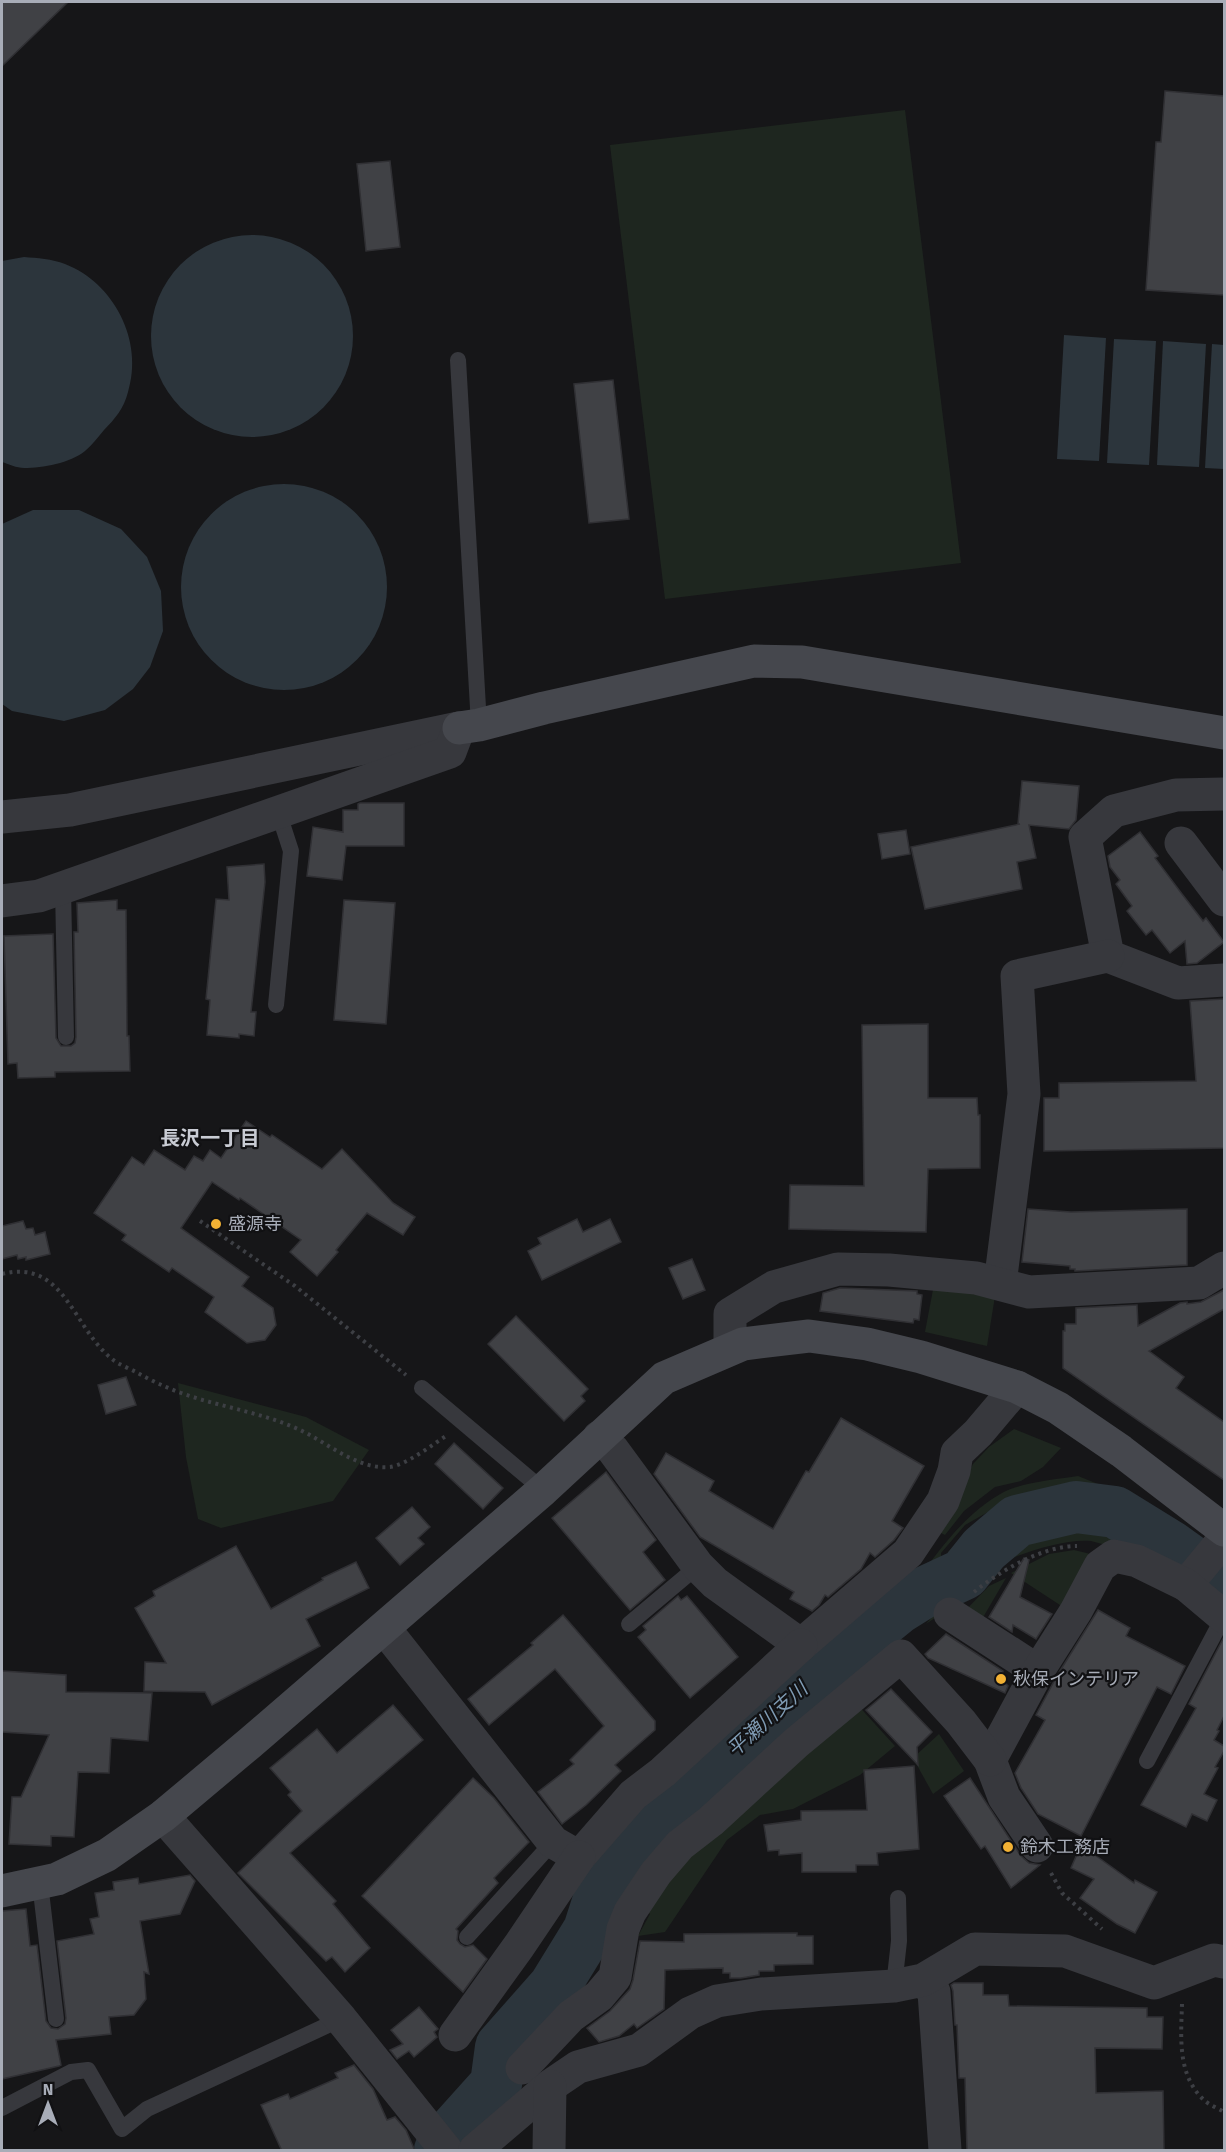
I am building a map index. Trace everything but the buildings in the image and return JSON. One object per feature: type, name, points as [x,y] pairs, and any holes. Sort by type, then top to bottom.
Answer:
[{"type":"street","points":[[2,817],[70,810],[469,727],[754,661],[802,662],[1224,733]]},
{"type":"street","points":[[2,901],[39,896],[450,752],[469,727]]},
{"type":"street","points":[[1108,956],[1085,837],[1114,812],[1176,795],[1224,794]]},
{"type":"street","points":[[1181,843],[1224,900]]},
{"type":"street","points":[[1000,1284],[1024,1094],[1017,976],[1108,956],[1178,983],[1224,980]]},
{"type":"street","points":[[730,1349],[730,1314],[774,1287],[838,1269],[889,1270],[976,1278],[1029,1292],[1199,1283],[1224,1268]]},
{"type":"street","points":[[2,1891],[57,1879],[107,1856],[163,1816],[543,1490],[664,1378],[743,1344],[809,1336],[867,1344],[921,1357],[1017,1387],[1058,1408],[1121,1451],[1207,1558],[1224,1616]]},
{"type":"street","points":[[455,2035],[519,1946],[566,1850],[663,1772],[801,1645],[909,1553],[943,1501],[954,1471],[957,1453],[978,1433],[1017,1387]]},
{"type":"street","points":[[599,1437],[613,1450],[698,1566],[715,1583],[801,1645]]},
{"type":"street","points":[[990,1760],[1038,1671],[1076,1611],[1100,1566],[1114,1556],[1137,1561],[1207,1558]]},
{"type":"street","points":[[950,1614],[1038,1671]]},
{"type":"street","points":[[384,1628],[566,1850]]},
{"type":"street","points":[[522,2068],[571,2016],[599,1996],[615,1977],[623,1929],[630,1912],[656,1873],[680,1845],[711,1821],[796,1743],[901,1656],[961,1722],[990,1760],[1004,1797],[1037,1846]]},
{"type":"street","points":[[163,1816],[341,2019],[437,2140]]},
{"type":"street","points":[[475,2151],[550,2086],[578,2067],[639,2050],[690,2013],[717,2001],[760,1994],[908,1983],[975,1949],[1065,1951],[1154,1983],[1214,1960],[1224,1962]]},
{"type":"street","points":[[908,1983],[934,1992],[945,2151]]},
{"type":"street","points":[[549,2151],[550,2086]]},
{"type":"lane","points":[[458,360],[469,727]]},
{"type":"lane","points":[[276,1005],[291,851],[278,811]]},
{"type":"lane","points":[[63,888],[66,1037]]},
{"type":"lane","points":[[422,1388],[543,1490]]},
{"type":"lane","points":[[628,1624],[698,1566]]},
{"type":"lane","points":[[1147,1761],[1224,1616]]},
{"type":"lane","points":[[467,1937],[566,1850]]},
{"type":"lane","points":[[40,1883],[56,2019]]},
{"type":"lane","points":[[898,1898],[899,1941],[908,1983]]},
{"type":"lane","points":[[2,2108],[71,2072],[88,2070],[122,2129],[147,2109],[341,2019]]},
{"type":"path","points":[[200,1221],[295,1286],[422,1388]]},
{"type":"path","points":[[2,1274],[13,1271],[44,1276],[73,1309],[87,1332],[112,1359],[150,1380],[182,1393],[258,1414],[298,1429],[365,1464],[391,1467],[421,1453],[463,1424]]},
{"type":"path","points":[[1013,1566],[1030,1557],[1073,1546],[1086,1546]]},
{"type":"path","points":[[1037,1846],[1062,1893],[1106,1932]]},
{"type":"path","points":[[1183,1972],[1181,2041],[1185,2074],[1204,2100],[1224,2112]]},
{"type":"shaded area","points":[[905,110],[961,563],[665,599],[610,145]]},
{"type":"shaded area","points":[[252,235],[281,239],[300,247],[330,272],[341,288],[349,307],[353,336],[349,365],[341,384],[316,414],[300,425],[281,433],[252,437],[223,433],[204,425],[174,400],[163,384],[155,365],[151,336],[155,307],[163,288],[188,258],[204,247],[223,239]]},
{"type":"shaded area","points":[[24,257],[65,264],[98,285],[111,299],[128,334],[132,353],[132,373],[122,408],[93,444],[72,459],[56,464],[24,468],[2,462],[2,261]]},
{"type":"shaded area","points":[[1064,335],[1106,338],[1099,461],[1057,459]]},
{"type":"shaded area","points":[[1114,339],[1156,341],[1149,465],[1107,463]]},
{"type":"shaded area","points":[[1163,341],[1206,344],[1199,467],[1157,465]]},
{"type":"shaded area","points":[[1212,344],[1224,345],[1224,469],[1205,468]]},
{"type":"shaded area","points":[[284,484],[304,486],[333,496],[357,514],[375,538],[385,567],[387,587],[385,607],[375,636],[357,660],[333,678],[304,688],[284,690],[264,688],[235,678],[211,660],[193,636],[183,607],[181,587],[183,567],[193,538],[211,514],[235,496],[264,486]]},
{"type":"shaded area","points":[[33,510],[79,510],[121,529],[147,557],[161,591],[163,631],[150,667],[133,689],[105,710],[64,721],[12,711],[2,704],[2,524]]},
{"type":"shaded area","points":[[935,1279],[995,1296],[987,1346],[925,1332]]},
{"type":"shaded area","points":[[178,1383],[306,1417],[369,1450],[333,1501],[221,1528],[198,1519],[186,1457]]},
{"type":"shaded area","points":[[1014,1429],[1061,1448],[1043,1467],[1021,1481],[995,1487],[964,1511],[945,1535],[937,1531],[973,1464],[989,1447]]},
{"type":"shaded area","points":[[1078,1476],[1113,1490],[1152,1520],[1146,1522],[1095,1498],[1058,1503],[1017,1514],[1002,1504],[965,1525],[941,1553],[941,1567],[926,1583],[913,1585],[953,1534],[988,1502],[1018,1487]]},
{"type":"shaded area","points":[[999,1511],[1011,1518],[970,1554],[943,1572],[948,1552],[969,1530]]},
{"type":"shaded area","points":[[1098,1512],[1141,1534],[1180,1565],[1091,1541],[1053,1545],[999,1564],[926,1624],[981,1560],[1023,1528]]},
{"type":"shaded area","points":[[1074,1550],[1099,1556],[1063,1607],[1011,1573],[1049,1554]]},
{"type":"shaded area","points":[[1006,1578],[978,1626],[963,1613],[989,1586]]},
{"type":"shaded area","points":[[854,1701],[895,1746],[860,1775],[793,1809],[760,1815],[727,1840],[665,1932],[638,1936],[650,1914],[640,1903]]},
{"type":"shaded area","points":[[939,1734],[964,1771],[933,1794],[913,1758]]},
{"type":"waterway","name":"平瀬川支川","points":[[440,2150],[452,2133],[496,2084],[501,2047],[554,1987],[589,1930],[599,1899],[651,1826],[690,1786],[783,1702],[897,1609],[921,1594],[964,1574],[984,1549],[1017,1521],[1076,1507],[1115,1512],[1170,1546],[1224,1585]]},
{"type":"place","name":"盛源寺","points":[[216,1224]]},
{"type":"place","name":"秋保インテリア","points":[[1001,1679]]},
{"type":"place","name":"鈴木工務店","points":[[1008,1847]]},
{"type":"district","name":"長沢一丁目","points":[[210,1138]]}]
